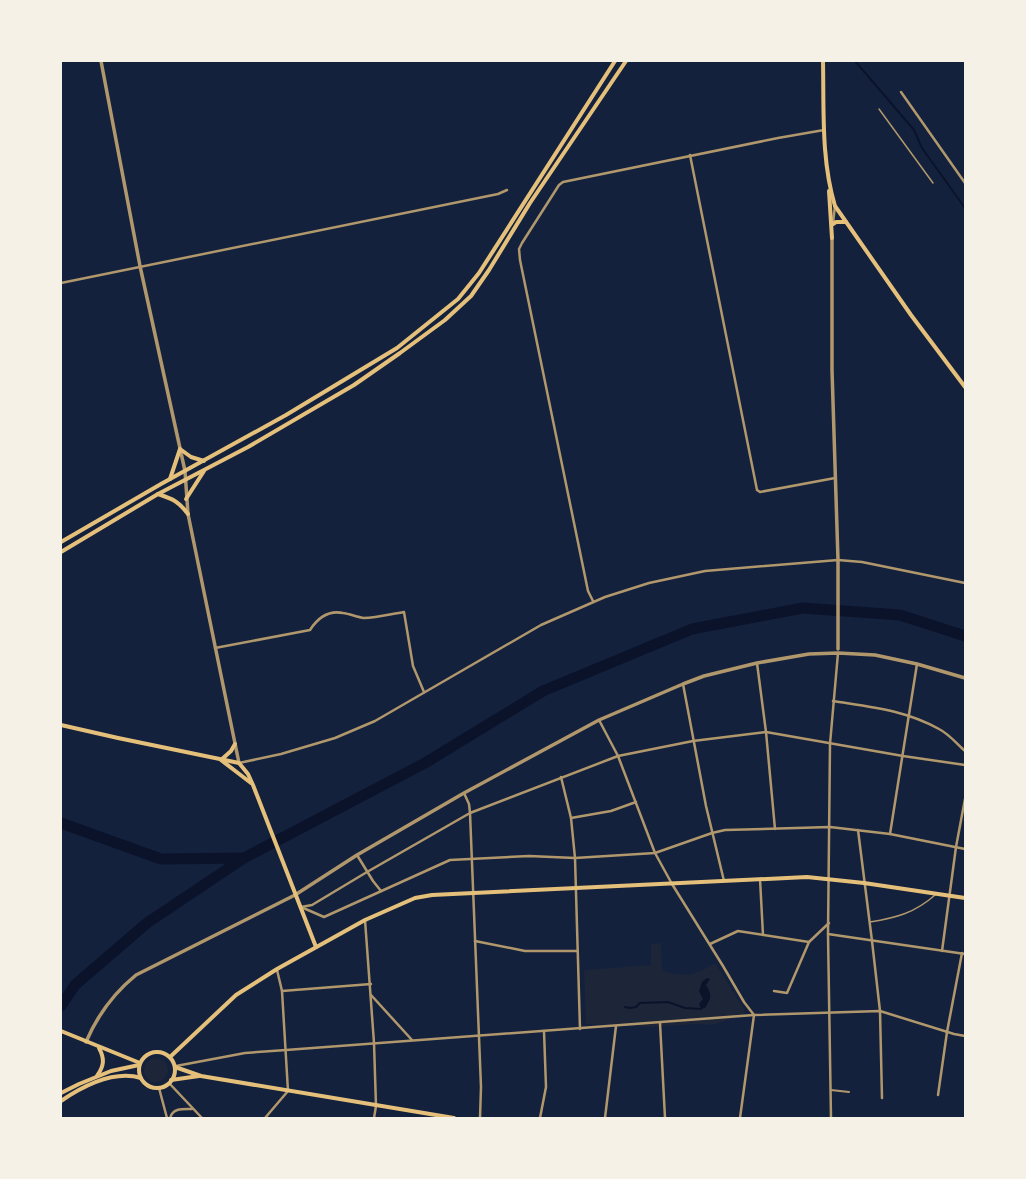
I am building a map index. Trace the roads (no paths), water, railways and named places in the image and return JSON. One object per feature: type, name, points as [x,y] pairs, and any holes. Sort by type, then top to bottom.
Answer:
[{"type":"main road","points":[[61,542],[323,393],[397,348],[458,299],[479,273],[615,61]]},
{"type":"main road","points":[[61,552],[158,494],[248,447],[354,385],[445,320],[471,296],[489,270],[530,203],[626,61]]},
{"type":"main road","points":[[823,61],[826,168],[835,206],[911,315],[965,387]]},
{"type":"main road","points":[[828,178],[832,238]]},
{"type":"main road","points":[[833,224],[836,222],[846,222]]},
{"type":"main road","points":[[170,479],[180,449],[204,461]]},
{"type":"main road","points":[[186,499],[205,470]]},
{"type":"main road","points":[[158,494],[174,500],[180,504],[188,514]]},
{"type":"main road","points":[[61,725],[239,763],[248,774],[253,785],[316,947]]},
{"type":"main road","points":[[221,760],[231,751],[235,744]]},
{"type":"main road","points":[[221,760],[253,785]]},
{"type":"main road","points":[[170,1057],[236,995],[277,969],[365,920],[415,898],[432,895],[807,877],[829,878],[965,898]]},
{"type":"main road","points":[[61,1031],[140,1064]]},
{"type":"main road","points":[[97,1077],[104,1064],[103,1056],[99,1047]]},
{"type":"main road","points":[[170,1082],[175,1067],[170,1057],[165,1054],[154,1052],[143,1058],[139,1069],[141,1078],[147,1085],[153,1088],[159,1088],[170,1082],[201,1076]]},
{"type":"main road","points":[[61,1093],[110,1071],[140,1064]]},
{"type":"main road","points":[[175,1067],[201,1076],[454,1118]]},
{"type":"main road","points":[[61,1101],[75,1091],[100,1080],[132,1076],[141,1078]]},
{"type":"street","points":[[101,61],[140,266],[185,471],[188,514],[239,763],[281,754],[335,738],[375,721],[541,625],[593,601],[649,583],[705,571],[838,560],[862,562],[965,583]]},
{"type":"street","points":[[901,92],[965,183]]},
{"type":"street","points":[[593,601],[588,591],[519,249],[559,185],[564,182],[690,155],[825,130]]},
{"type":"street","points":[[690,155],[757,490],[760,492],[835,478]]},
{"type":"street","points":[[61,283],[490,196],[507,190]]},
{"type":"street","points":[[831,1118],[828,934],[830,744],[838,651],[838,560],[832,316],[832,238],[835,206]]},
{"type":"street","points":[[215,648],[310,630],[315,623],[327,614],[342,612],[364,618],[404,612],[413,666],[424,692]]},
{"type":"street","points":[[86,1042],[92,1026],[104,1008],[122,986],[136,976],[294,893],[464,793],[599,720],[682,684],[704,676],[757,663],[809,654],[838,651],[917,664],[965,678]]},
{"type":"street","points":[[757,663],[766,732],[775,829]]},
{"type":"street","points":[[890,834],[910,716],[917,664]]},
{"type":"street","points":[[682,684],[712,833],[724,881]]},
{"type":"street","points":[[833,702],[885,709],[910,716],[940,730],[965,751]]},
{"type":"street","points":[[599,720],[618,756],[655,852],[672,884],[744,1002],[754,1015],[740,1118]]},
{"type":"street","points":[[300,907],[312,905],[470,813],[618,756],[693,741],[766,732],[830,744],[965,765]]},
{"type":"street","points":[[561,777],[571,818],[575,858],[580,1028]]},
{"type":"street","points":[[464,793],[469,804],[470,813],[481,1087],[480,1118]]},
{"type":"street","points":[[942,951],[956,847],[965,799]]},
{"type":"street","points":[[571,818],[611,811],[636,802]]},
{"type":"street","points":[[300,907],[324,917],[450,860],[529,856],[575,858],[655,852],[725,830],[830,827],[890,834],[965,849]]},
{"type":"street","points":[[858,830],[880,1011],[882,1098]]},
{"type":"street","points":[[357,855],[381,891]]},
{"type":"street","points":[[760,879],[763,935]]},
{"type":"street","points":[[365,920],[374,1043],[376,1106],[374,1118]]},
{"type":"street","points":[[774,991],[787,993],[809,942],[829,922]]},
{"type":"street","points":[[710,944],[738,931],[809,942]]},
{"type":"street","points":[[828,934],[964,954],[947,1032],[938,1095]]},
{"type":"street","points":[[475,941],[525,951],[578,951]]},
{"type":"street","points":[[265,1118],[288,1091],[282,991],[277,969]]},
{"type":"street","points":[[282,991],[370,984]]},
{"type":"street","points":[[371,995],[412,1040]]},
{"type":"street","points":[[175,1067],[245,1053],[754,1015],[830,1012],[880,1011],[947,1032],[965,1036]]},
{"type":"street","points":[[660,1023],[665,1118]]},
{"type":"street","points":[[605,1118],[616,1026]]},
{"type":"street","points":[[540,1118],[546,1087],[544,1031]]},
{"type":"street","points":[[170,1082],[202,1118]]},
{"type":"street","points":[[159,1088],[168,1118]]},
{"type":"street","points":[[830,1090],[849,1092]]},
{"type":"street","points":[[168,1118],[172,1112],[192,1108]]},
{"type":"lane","points":[[879,109],[933,183]]},
{"type":"lane","points":[[870,922],[906,914],[924,905],[936,894]]},
{"type":"waterway","points":[[855,61],[914,130],[922,148],[965,208]]},
{"type":"waterway","points":[[61,1006],[75,985],[147,923],[244,858],[425,763],[543,691],[692,629],[803,608],[900,615],[965,636]]},
{"type":"waterway","points":[[61,823],[161,859],[244,858]]},
{"type":"waterway","points":[[625,1007],[636,1007],[640,1003],[668,1002],[685,1008],[701,1009]]}]
